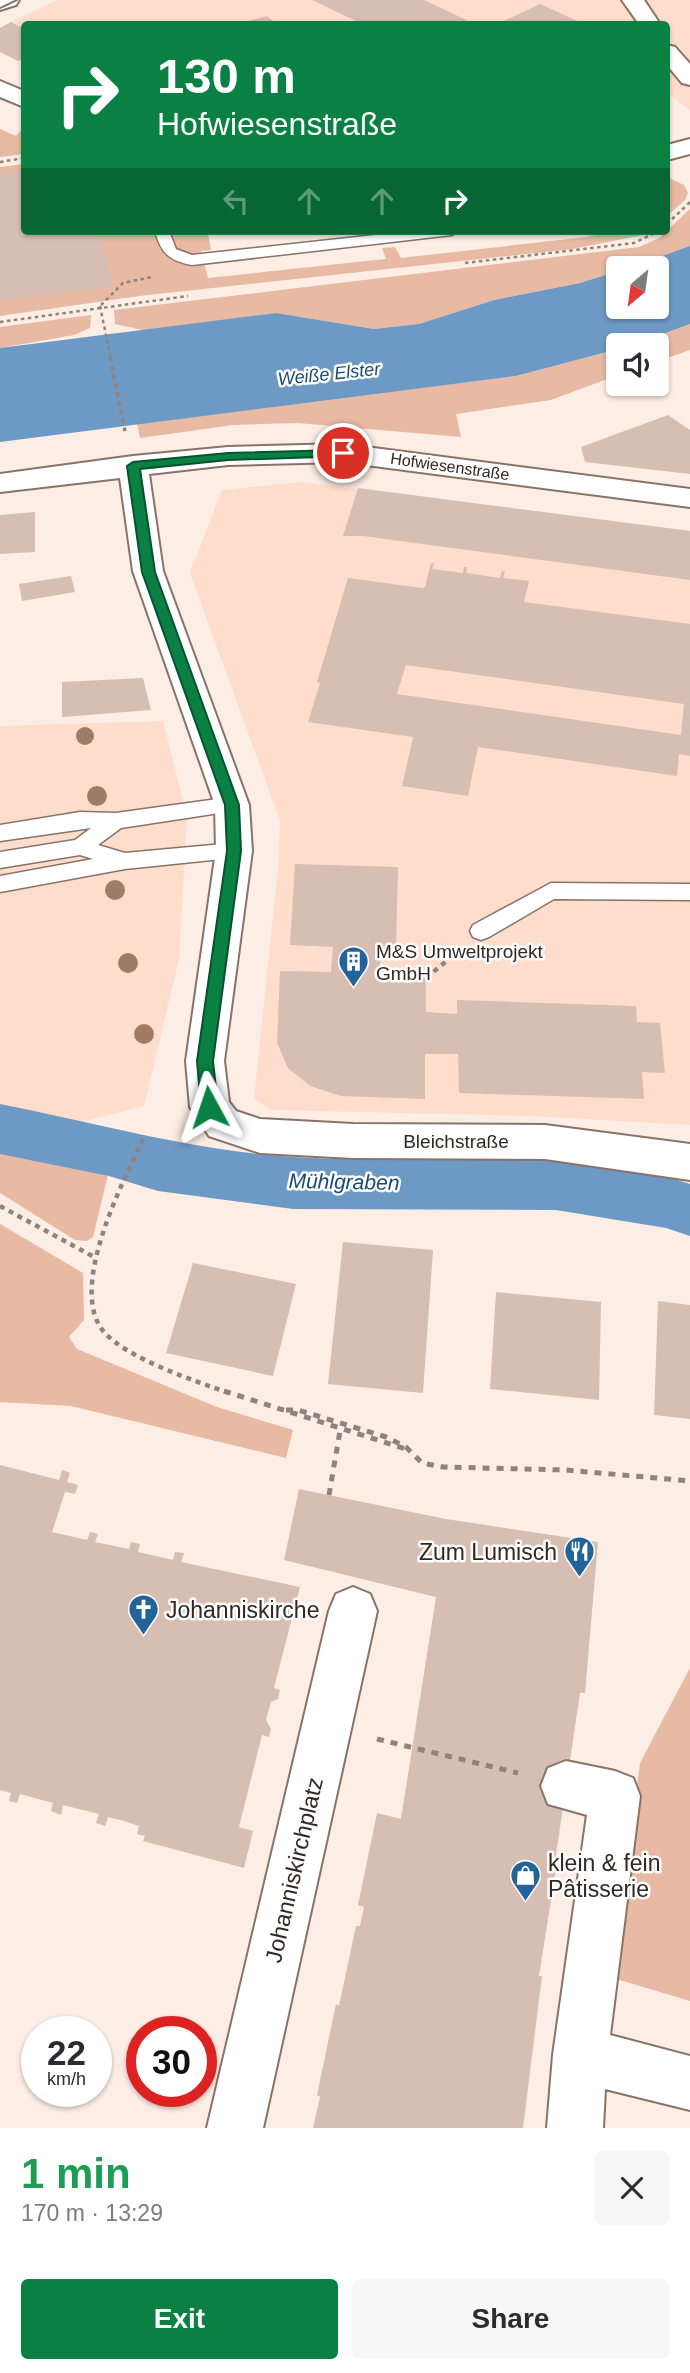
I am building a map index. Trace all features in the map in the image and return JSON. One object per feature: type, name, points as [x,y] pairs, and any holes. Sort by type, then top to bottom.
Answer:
[{"type":"street","points":[[0,4],[8,0]]},
{"type":"street","points":[[633,0],[647,21]]},
{"type":"street","points":[[670,55],[690,78]]},
{"type":"street","points":[[0,88],[21,98]]},
{"type":"street","points":[[670,152],[690,146]]},
{"type":"street","points":[[130,452],[148,572],[232,805],[234,851]]},
{"type":"street","name":"Hofwiesenstraße","points":[[0,483],[130,452],[343,453],[690,499]]},
{"type":"street","name":"Bleichstraße","points":[[234,851],[205,1061],[209,1107],[223,1124],[260,1136],[353,1141],[545,1142],[690,1162]]},
{"type":"street","name":"Johanniskirchplatz","points":[[235,2128],[354,1611]]},
{"type":"street","points":[[566,1786],[615,1796],[580,2055],[575,2128]]},
{"type":"street","points":[[580,2055],[690,2083]]},
{"type":"lane","points":[[163,235],[169,253],[176,258],[206,259],[417,235]]},
{"type":"lane","points":[[0,833],[80,820],[116,821],[232,805]]},
{"type":"lane","points":[[0,860],[80,846],[116,821]]},
{"type":"lane","points":[[80,846],[125,861]]},
{"type":"lane","points":[[0,884],[125,861],[234,851]]},
{"type":"lane","points":[[481,931],[551,891],[690,892]]},
{"type":"path","points":[[0,162],[21,158]]},
{"type":"path","points":[[670,221],[690,202]]},
{"type":"path","points":[[0,322],[100,306],[123,283],[175,273],[176,258]]},
{"type":"path","points":[[100,306],[130,452]]},
{"type":"path","points":[[143,1139],[96,1258],[91,1308],[104,1332],[159,1365],[282,1411],[409,1450]]},
{"type":"path","points":[[0,1206],[96,1258]]},
{"type":"path","points":[[282,1411],[298,1410],[386,1437],[409,1450],[422,1463],[443,1467],[566,1470],[690,1481]]},
{"type":"path","points":[[329,1495],[341,1431]]},
{"type":"path","points":[[411,1747],[566,1786]]},
{"type":"shaded area","points":[[57,0],[690,0],[690,110],[670,95],[670,21],[21,21],[21,27],[11,22]]},
{"type":"shaded area","points":[[0,129],[16,136],[21,130],[21,154],[0,157]]},
{"type":"shaded area","points":[[21,164],[21,235],[208,235],[211,250],[201,251],[208,278],[386,259],[382,248],[395,247],[401,258],[595,235],[640,235],[572,249],[139,296],[0,316],[0,167]]},
{"type":"shaded area","points":[[670,178],[684,185],[688,193],[685,200],[670,213]]},
{"type":"shaded area","points":[[690,209],[690,246],[662,256],[606,256],[606,275],[580,283],[494,300],[419,324],[374,329],[276,313],[147,331],[115,324],[114,310],[639,247],[662,235],[670,235],[670,228]]},
{"type":"shaded area","points":[[91,315],[90,328],[74,335],[0,348],[0,327]]},
{"type":"shaded area","points":[[690,324],[690,350],[669,357],[669,333],[666,333]]},
{"type":"shaded area","points":[[606,352],[606,379],[551,400],[456,414],[461,437],[298,423],[233,425],[140,438],[137,423],[516,376]]},
{"type":"shaded area","points":[[300,482],[690,531],[690,1125],[532,1116],[272,1110],[254,1099],[278,868],[280,821],[190,573],[222,490]]},
{"type":"shaded area","points":[[163,721],[187,817],[179,959],[144,1106],[61,1127],[0,1112],[0,726]]},
{"type":"shaded area","points":[[0,1142],[111,1162],[93,1237],[87,1241],[75,1240],[0,1193]]},
{"type":"shaded area","points":[[0,1224],[83,1273],[84,1320],[69,1337],[77,1349],[217,1407],[293,1430],[286,1458],[71,1406],[0,1402]]},
{"type":"shaded area","points":[[690,1668],[690,2001],[613,1978],[640,1763]]},
{"type":"water","name":"Weiße Elster","points":[[690,246],[690,324],[666,333],[606,333],[606,352],[516,376],[0,442],[0,348],[276,313],[374,329],[419,324],[494,300],[580,283],[606,275],[606,319],[669,319],[669,256],[662,256]]},
{"type":"building","points":[[312,0],[424,0],[469,21],[356,21]]},
{"type":"building","points":[[540,4],[577,21],[503,21]]},
{"type":"building","points":[[267,16],[273,21],[248,21]]},
{"type":"building","points":[[11,22],[21,27],[21,60],[18,61],[0,52],[0,28]]},
{"type":"building","points":[[21,171],[21,235],[99,235],[114,286],[0,301],[0,174]]},
{"type":"building","points":[[668,415],[690,430],[690,474],[585,462],[581,447]]},
{"type":"building","points":[[358,488],[690,531],[690,580],[363,536],[343,536]]},
{"type":"building","points":[[35,512],[35,552],[0,554],[0,515]]},
{"type":"building","points":[[431,563],[434,563],[432,569],[463,573],[464,567],[467,567],[466,573],[500,578],[502,571],[505,572],[503,578],[529,581],[524,602],[690,624],[690,756],[679,754],[677,776],[478,747],[468,796],[402,786],[413,737],[308,722],[348,578],[425,587]],"holes":[[[406,665],[684,704],[681,735],[397,694]]]},
{"type":"building","points":[[71,576],[75,592],[22,601],[19,584]]},
{"type":"building","points":[[143,678],[151,710],[62,717],[62,682]]},
{"type":"building","name":"M&S Umweltprojekt GmbH","points":[[295,864],[398,867],[396,949],[380,948],[380,975],[426,978],[426,1012],[457,1014],[457,1000],[636,1006],[637,1022],[660,1023],[665,1073],[642,1072],[644,1099],[459,1093],[458,1054],[425,1054],[425,1099],[341,1096],[310,1086],[288,1068],[277,1043],[280,971],[331,972],[333,947],[290,945]]},
{"type":"building","points":[[343,1242],[433,1250],[423,1393],[328,1384]]},
{"type":"building","points":[[193,1263],[296,1284],[273,1376],[166,1353]]},
{"type":"building","points":[[496,1292],[601,1302],[599,1400],[490,1389]]},
{"type":"building","points":[[658,1301],[690,1305],[690,1419],[654,1415]]},
{"type":"building","name":"Johanniskirche","points":[[0,1465],[59,1480],[62,1470],[70,1473],[67,1482],[78,1485],[75,1494],[65,1492],[52,1532],[87,1540],[90,1532],[98,1534],[95,1542],[129,1549],[131,1542],[140,1544],[138,1552],[173,1560],[175,1552],[184,1553],[181,1562],[300,1587],[274,1688],[280,1690],[278,1699],[271,1702],[266,1720],[271,1729],[269,1737],[262,1735],[239,1827],[253,1831],[244,1868],[143,1841],[145,1836],[137,1834],[139,1826],[124,1821],[108,1817],[105,1826],[96,1823],[99,1814],[63,1805],[61,1815],[51,1811],[53,1803],[20,1794],[17,1803],[9,1801],[11,1793],[0,1790]]},
{"type":"building","points":[[299,1489],[446,1519],[598,1542],[585,1693],[580,1693],[555,1861],[557,1862],[539,1976],[542,1976],[523,2128],[313,2128],[336,2004],[339,2006],[356,1926],[360,1926],[364,1907],[358,1905],[377,1813],[401,1819],[436,1597],[284,1560]]},
{"type":"waterway","name":"Mühlgraben","points":[[0,1129],[109,1151],[158,1165],[293,1183],[556,1184],[666,1202],[690,1210]]},
{"type":"tram line","points":[[0,8],[17,0]]},
{"type":"place","name":"M&S Umweltprojekt GmbH","points":[[353,989]]},
{"type":"place","name":"Zum Lumisch","points":[[580,1579]]},
{"type":"place","name":"Johanniskirche","points":[[143,1637]]},
{"type":"place","name":"klein & fein Pâtisserie","points":[[525,1903]]},
{"type":"route","points":[[209,1107],[205,1061],[234,851],[232,805],[148,572],[133,466],[228,456],[343,453]]}]
